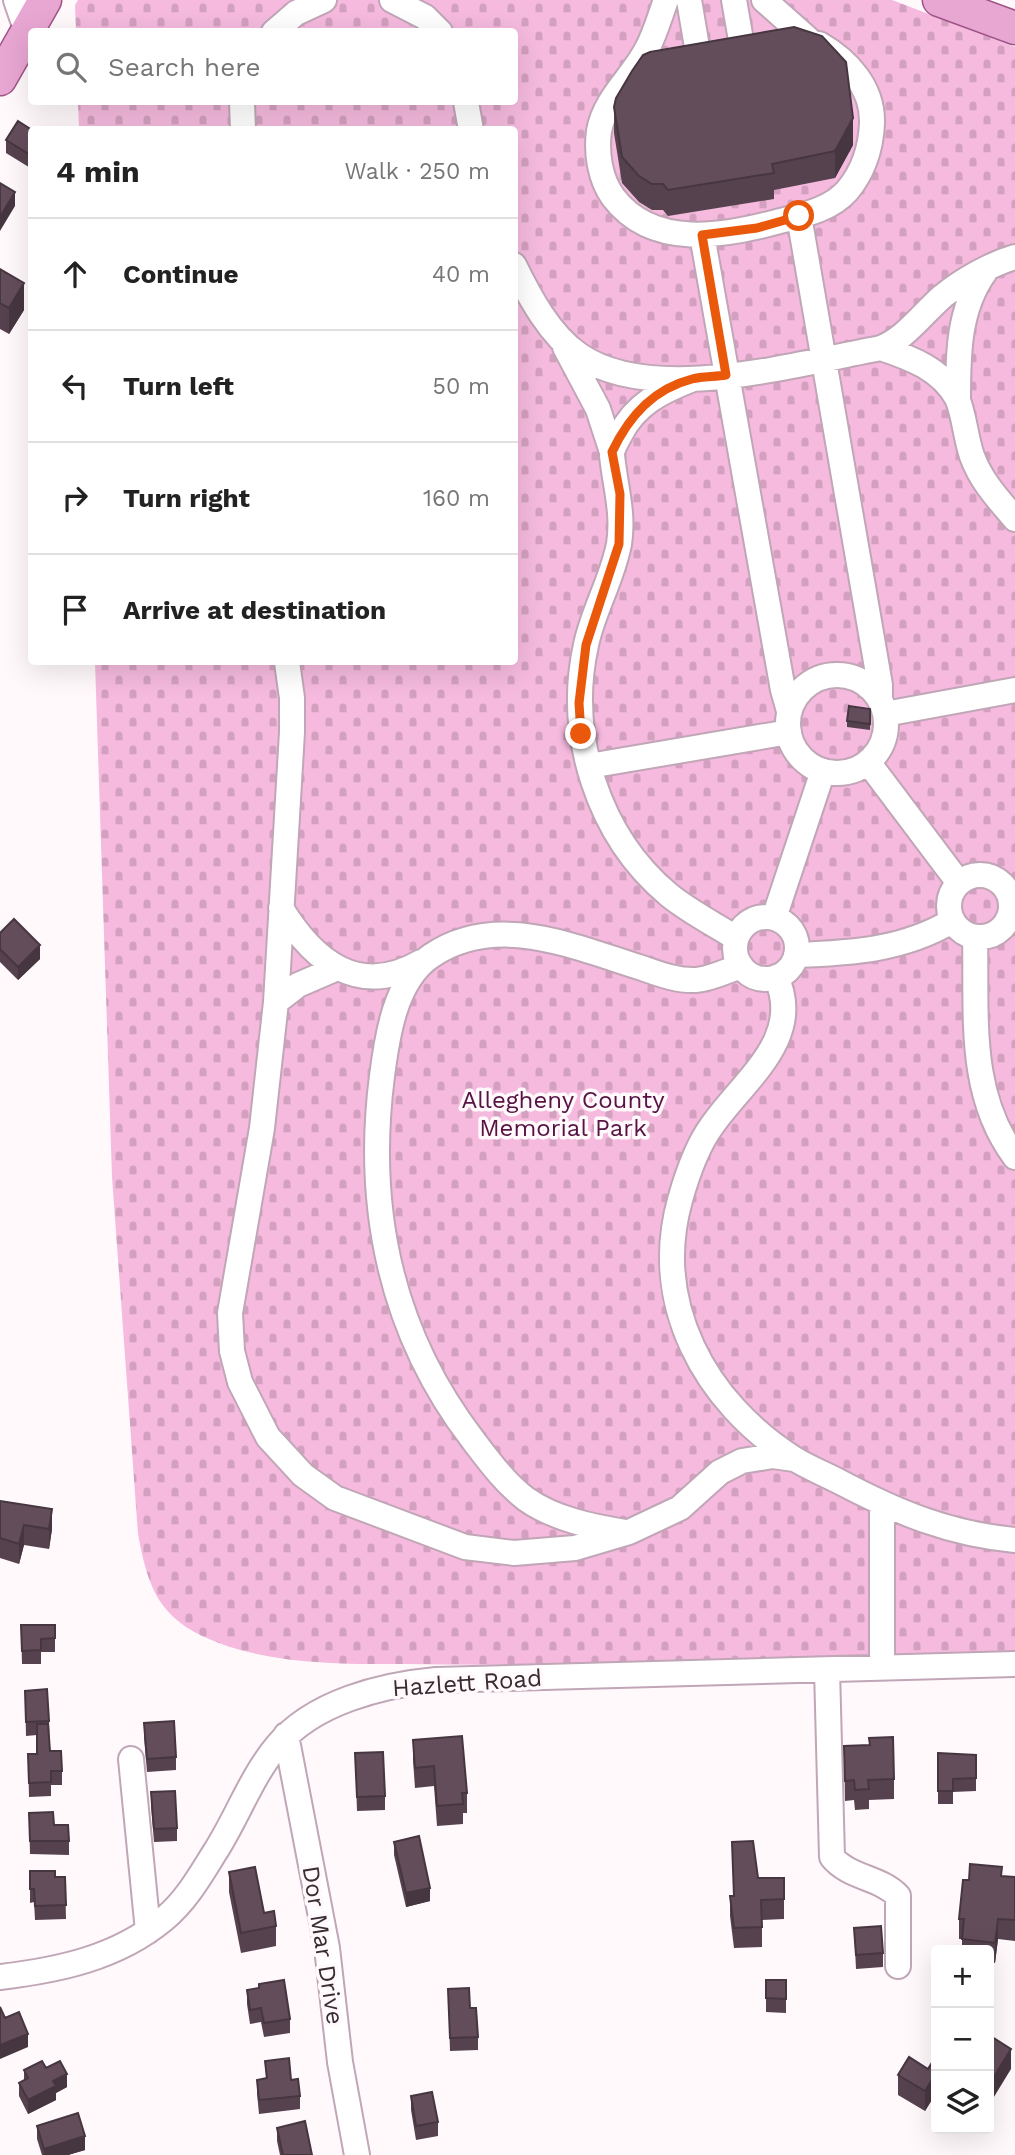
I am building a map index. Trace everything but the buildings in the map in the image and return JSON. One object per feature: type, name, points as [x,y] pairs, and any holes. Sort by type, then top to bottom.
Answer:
[{"type":"main road","points":[[29,28],[45,0]]},
{"type":"main road","points":[[939,0],[1015,28]]},
{"type":"main road","points":[[0,79],[27,32]]},
{"type":"street","points":[[16,0],[27,32]]},
{"type":"street","points":[[279,28],[296,13],[324,0]]},
{"type":"street","points":[[391,0],[425,17],[436,28]]},
{"type":"street","points":[[666,0],[646,50],[605,111],[598,153],[603,178],[619,204],[650,227],[666,232],[702,235],[757,228],[829,205],[846,192],[866,159],[872,116],[858,77],[834,53],[808,39],[764,0]]},
{"type":"street","points":[[689,0],[698,53]]},
{"type":"street","points":[[734,0],[742,46]]},
{"type":"street","points":[[633,70],[649,62],[698,53],[794,38],[808,39]]},
{"type":"street","points":[[242,105],[243,126]]},
{"type":"street","points":[[467,105],[470,126]]},
{"type":"street","points":[[702,235],[789,722],[802,758],[823,771],[849,771],[868,762],[882,743],[882,706],[799,216]]},
{"type":"street","points":[[562,341],[580,356],[635,377],[693,379],[822,359],[881,348],[904,334],[945,295],[987,268],[1015,257]]},
{"type":"street","points":[[987,268],[974,287],[967,305],[958,361],[958,400],[966,437],[983,481],[1015,519]]},
{"type":"street","points":[[518,272],[541,313],[562,341],[598,409],[612,452],[620,494],[619,544],[586,645],[579,703],[581,734],[596,792],[610,820],[650,877],[691,912],[736,938]]},
{"type":"street","points":[[881,348],[928,366],[958,400]]},
{"type":"street","points":[[612,452],[636,412],[650,399],[693,379]]},
{"type":"street","points":[[287,665],[292,698],[292,732],[276,1002],[262,1128],[230,1313],[232,1351],[240,1382],[268,1437],[303,1475],[335,1498],[465,1547],[490,1552],[545,1552],[575,1548],[629,1532],[680,1508],[720,1472],[742,1461],[773,1456],[794,1459]]},
{"type":"street","points":[[789,722],[802,689],[829,675],[856,678],[869,686],[882,706]]},
{"type":"street","points":[[882,706],[1015,690]]},
{"type":"street","points":[[589,766],[789,722]]},
{"type":"street","points":[[868,762],[959,883]]},
{"type":"street","points":[[774,918],[823,771]]},
{"type":"street","points":[[979,874],[1009,879],[1012,920],[989,936],[975,937],[962,931],[952,921],[948,904],[959,883],[979,874]]},
{"type":"street","points":[[281,908],[309,948],[335,969],[366,975],[395,974],[452,944],[474,937],[516,934],[557,942],[680,980],[707,979],[741,966]]},
{"type":"street","points":[[774,918],[792,930],[797,943],[796,955],[786,971],[776,977],[757,978],[741,966],[736,955],[736,938],[752,920],[774,918]]},
{"type":"street","points":[[796,955],[880,949],[929,935],[952,921]]},
{"type":"street","points":[[975,937],[979,1075],[991,1119],[1015,1157]]},
{"type":"street","points":[[428,958],[410,981],[393,1015],[379,1098],[377,1198],[400,1311],[416,1350],[462,1426],[492,1465],[520,1493],[547,1510],[568,1518],[629,1532]]},
{"type":"street","points":[[276,1002],[298,985],[335,969]]},
{"type":"street","points":[[366,975],[384,993],[393,1015]]},
{"type":"street","points":[[776,977],[783,993],[779,1038],[759,1068],[727,1104],[698,1149],[680,1201],[672,1259],[681,1322],[705,1374],[743,1418],[794,1459],[882,1505],[946,1527],[1015,1540]]},
{"type":"street","points":[[882,1505],[882,1654]]},
{"type":"street","name":"Hazlett Road","points":[[0,1977],[70,1966],[126,1945],[165,1919],[197,1881],[232,1825],[262,1767],[286,1735],[337,1705],[407,1683],[1015,1664]]},
{"type":"street","points":[[827,1670],[832,1857],[838,1865],[890,1887],[898,1896],[898,1966]]},
{"type":"street","name":"Dor Mar Drive","points":[[286,1735],[327,1948],[340,2062],[357,2155]]},
{"type":"street","points":[[131,1759],[148,1931]]},
{"type":"green space","name":"Allegheny County Memorial Park","points":[[78,0],[892,0],[1015,47],[1015,1655],[529,1665],[328,1663],[276,1658],[226,1646],[186,1627],[163,1606],[156,1594],[145,1567],[138,1534],[112,1177],[95,665],[518,665],[518,126],[79,126],[78,105],[518,105],[518,28],[76,28],[75,5]]},
{"type":"route","points":[[581,734],[579,703],[586,645],[619,544],[620,494],[612,452],[621,432],[650,399],[693,379],[726,375],[702,235],[757,228],[799,216]]}]
